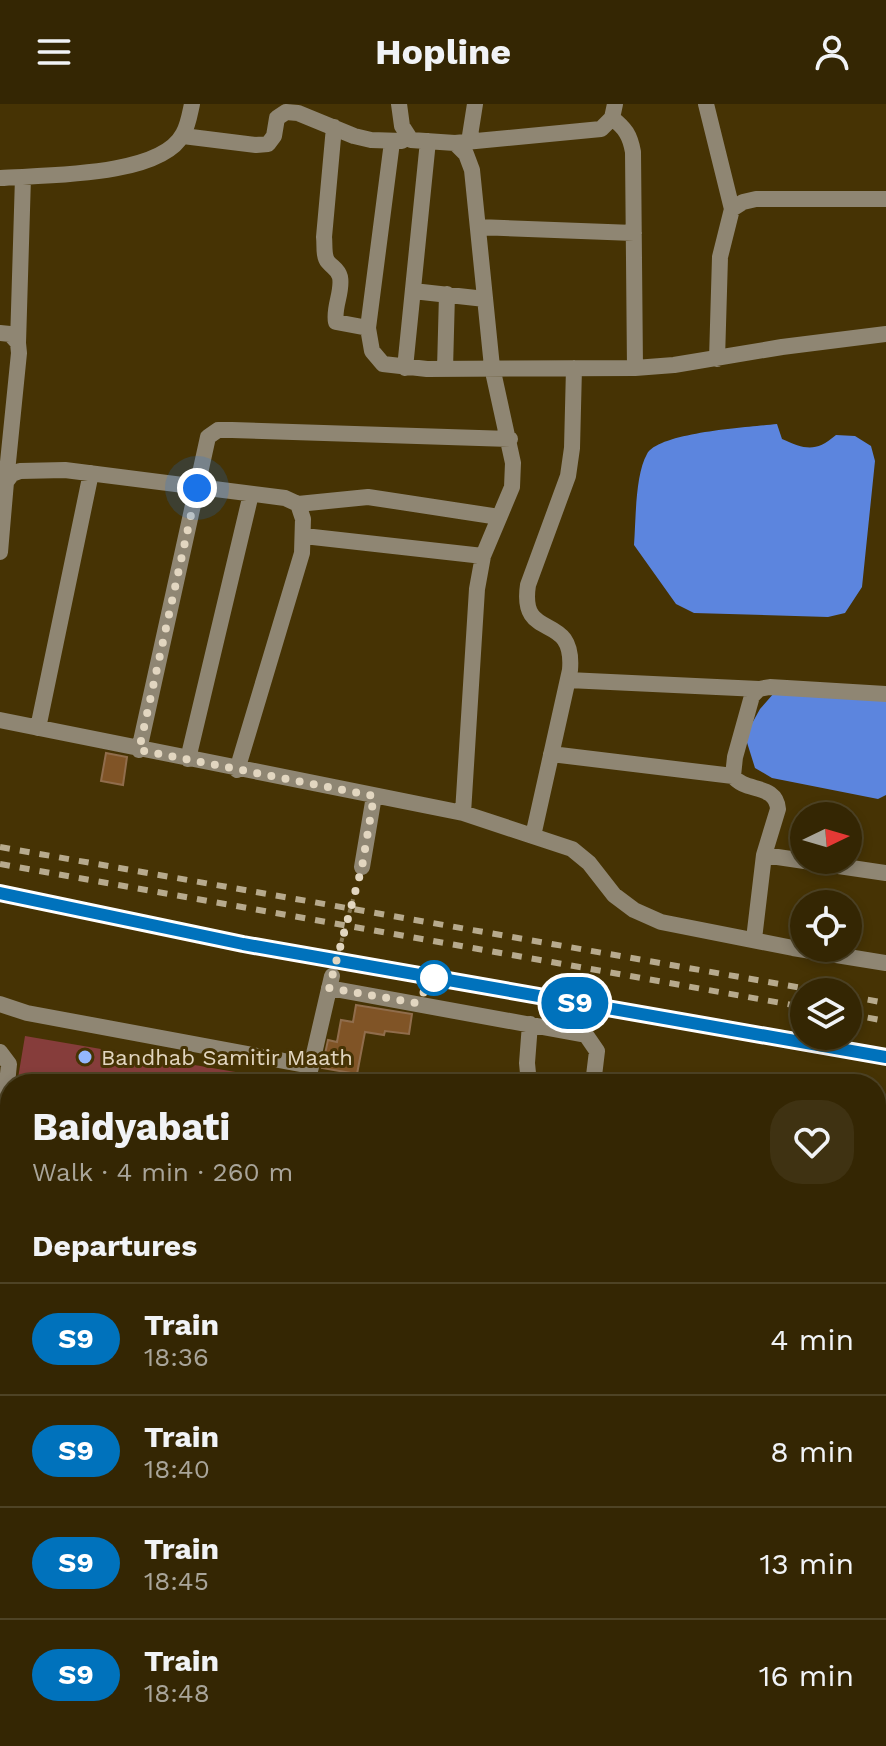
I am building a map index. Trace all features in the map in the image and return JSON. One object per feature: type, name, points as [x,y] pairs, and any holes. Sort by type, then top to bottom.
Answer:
[{"type":"street","points":[[0,178],[129,167],[150,161],[183,136],[192,104]]},
{"type":"street","points":[[399,104],[402,126],[420,141]]},
{"type":"street","points":[[463,813],[477,589],[483,556],[512,487],[513,463],[492,367],[472,170],[462,142],[475,104]]},
{"type":"street","points":[[706,104],[732,209],[720,257],[717,359]]},
{"type":"street","points":[[183,136],[268,144],[274,136],[277,118],[286,112],[298,113],[371,140],[462,142],[601,129],[613,111],[630,138],[635,368]]},
{"type":"street","points":[[334,127],[324,237],[325,255],[339,273],[341,281],[334,314],[336,322],[343,325],[368,328]]},
{"type":"street","points":[[405,368],[413,291],[420,141]]},
{"type":"street","points":[[392,142],[368,328],[372,351],[383,364],[445,369],[635,368],[886,334]]},
{"type":"street","points":[[0,552],[4,477],[19,353],[23,177]]},
{"type":"street","points":[[732,209],[756,199],[886,199]]},
{"type":"street","points":[[478,227],[634,233]]},
{"type":"street","points":[[413,291],[485,299]]},
{"type":"street","points":[[445,369],[447,294]]},
{"type":"street","points":[[0,333],[10,334],[18,343]]},
{"type":"street","points":[[533,836],[571,654],[568,640],[537,622],[529,612],[526,599],[528,585],[568,476],[572,448],[574,368]]},
{"type":"street","points":[[139,750],[208,437],[218,430],[510,439]]},
{"type":"street","points":[[4,477],[20,471],[91,473],[285,498],[298,504],[368,497],[499,517]]},
{"type":"street","points":[[38,728],[91,473]]},
{"type":"street","points":[[188,759],[251,494]]},
{"type":"street","points":[[237,770],[302,553],[303,519],[298,504]]},
{"type":"street","points":[[304,536],[483,556]]},
{"type":"street","points":[[568,680],[886,694]]},
{"type":"street","points":[[733,776],[747,705],[759,689]]},
{"type":"street","points":[[0,720],[463,813],[572,849],[589,863],[614,895],[634,910],[661,922],[886,963]]},
{"type":"street","points":[[551,754],[733,776],[743,785],[772,794],[778,801],[776,820],[764,855],[754,939]]},
{"type":"street","points":[[362,867],[374,796]]},
{"type":"street","points":[[764,855],[886,873]]},
{"type":"street","points":[[309,1074],[331,982],[586,1035],[597,1051],[594,1074]]},
{"type":"street","points":[[0,1004],[27,1013],[311,1066]]},
{"type":"street","points":[[528,1074],[530,1024]]},
{"type":"street","points":[[0,1052],[9,1064],[8,1074]]},
{"type":"path","points":[[331,982],[362,867]]},
{"type":"shaded area","name":"Bandhab Samitir Maath","points":[[25,1036],[248,1074],[19,1074]]},
{"type":"water","points":[[777,424],[782,439],[804,447],[822,445],[836,435],[855,436],[871,446],[875,461],[862,587],[845,613],[828,617],[694,613],[676,604],[634,545],[643,463],[647,454],[669,440]]},
{"type":"water","points":[[774,693],[886,700],[886,795],[878,799],[772,778],[755,768],[745,736],[760,709]]},
{"type":"building","points":[[106,753],[127,757],[123,785],[101,781]]},
{"type":"building","points":[[356,1005],[412,1014],[409,1034],[365,1032],[357,1074],[322,1068],[328,1040],[337,1042],[341,1020],[353,1022]]},
{"type":"railway","points":[[0,847],[790,986]]},
{"type":"railway","points":[[0,864],[790,1005]]},
{"type":"railway","points":[[0,893],[243,944],[886,1057]]},
{"type":"railway","points":[[862,999],[886,1003]]},
{"type":"railway","points":[[862,1017],[886,1021]]},
{"type":"train","name":"S9","points":[[0,893],[243,944],[886,1057]]},
{"type":"place","name":"Bandhab Samitir Maath","points":[[85,1057]]},
{"type":"route","points":[[197,488],[139,750],[374,796],[362,867],[329,988],[416,1003],[434,978]]}]
